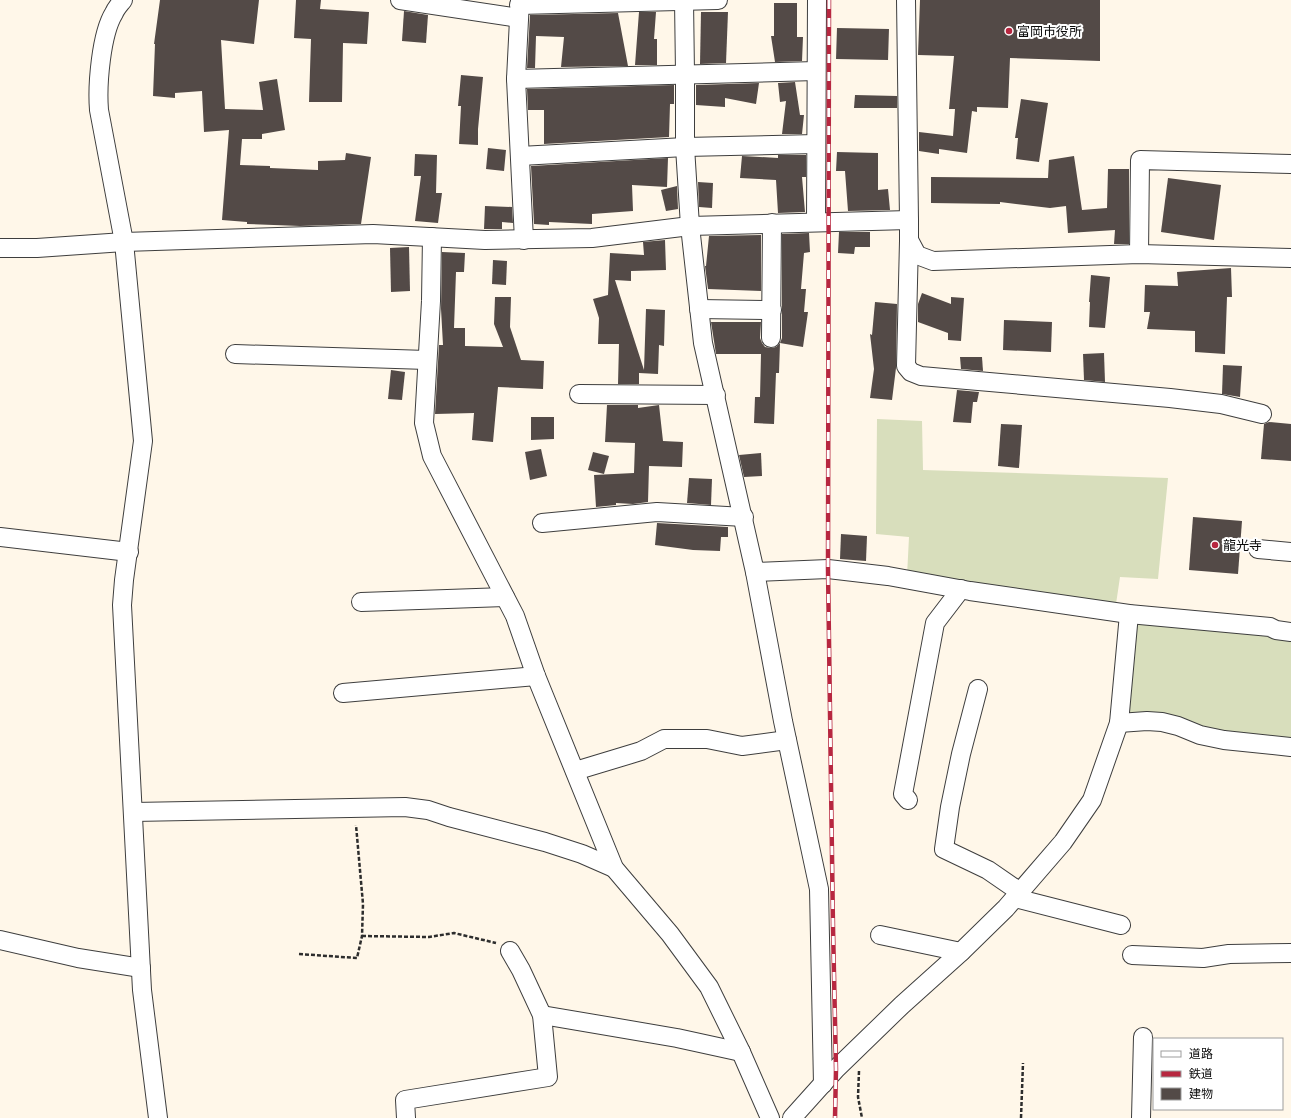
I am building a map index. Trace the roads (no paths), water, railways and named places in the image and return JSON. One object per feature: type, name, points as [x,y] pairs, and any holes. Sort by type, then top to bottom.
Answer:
[{"type":"street","points":[[123,0],[113,13],[104,36],[98,94],[99,110],[124,242],[143,441],[124,580],[122,606],[142,990],[158,1118]]},
{"type":"street","points":[[400,0],[519,8],[718,0]]},
{"type":"street","points":[[816,222],[817,0]]},
{"type":"street","points":[[906,0],[908,220],[910,240],[906,366],[911,372],[921,376],[1170,398],[1220,404],[1262,414]]},
{"type":"street","points":[[684,1],[684,147],[690,226],[699,309],[704,344],[744,518],[787,740],[819,889],[823,1084]]},
{"type":"street","points":[[519,8],[516,79],[524,240]]},
{"type":"street","points":[[516,79],[685,73],[816,71]]},
{"type":"street","points":[[520,156],[684,147],[816,144]]},
{"type":"street","points":[[1139,254],[1140,160],[1291,164]]},
{"type":"street","points":[[0,248],[37,248],[124,242],[372,234],[485,240],[592,238],[690,226],[908,220]]},
{"type":"street","points":[[771,338],[772,223]]},
{"type":"street","points":[[432,237],[431,300],[424,423],[432,456],[515,616],[536,676],[614,868],[670,934],[709,987],[741,1052],[770,1118]]},
{"type":"street","points":[[910,240],[917,255],[933,261],[1139,254],[1291,258]]},
{"type":"street","points":[[699,309],[772,310]]},
{"type":"street","points":[[235,354],[428,360]]},
{"type":"street","points":[[579,394],[716,395]]},
{"type":"street","points":[[542,523],[657,512],[744,518]]},
{"type":"street","points":[[0,537],[129,552]]},
{"type":"street","points":[[1258,549],[1291,552]]},
{"type":"street","points":[[755,572],[828,569],[888,576],[961,589],[1129,614],[1270,627],[1276,630],[1291,632]]},
{"type":"street","points":[[908,800],[903,794],[935,623],[961,589]]},
{"type":"street","points":[[361,602],[505,597]]},
{"type":"street","points":[[792,1118],[859,1047],[1006,908],[1063,842],[1092,800],[1119,723],[1129,614]]},
{"type":"street","points":[[343,693],[536,676]]},
{"type":"street","points":[[978,689],[961,754],[950,807],[944,849],[988,870],[1017,895],[1121,925]]},
{"type":"street","points":[[1119,723],[1147,721],[1162,722],[1178,726],[1200,735],[1224,740],[1291,747]]},
{"type":"street","points":[[575,771],[641,751],[664,739],[707,740],[742,746],[787,740]]},
{"type":"street","points":[[133,812],[405,807],[428,810],[449,817],[545,842],[582,854],[614,868]]},
{"type":"street","points":[[880,935],[961,952]]},
{"type":"street","points":[[0,940],[78,958],[141,968]]},
{"type":"street","points":[[406,1118],[405,1100],[548,1077],[542,1015],[510,951]]},
{"type":"street","points":[[1132,955],[1203,958],[1230,954],[1291,953]]},
{"type":"street","points":[[542,1015],[677,1038],[741,1052]]},
{"type":"street","points":[[1141,1118],[1148,1080],[1142,1037]]},
{"type":"railway","points":[[829,0],[828,569],[836,1069],[835,1118]]},
{"type":"place","name":"富岡市役所","points":[[1009,31]]},
{"type":"place","name":"龍光寺","points":[[1215,545]]}]
